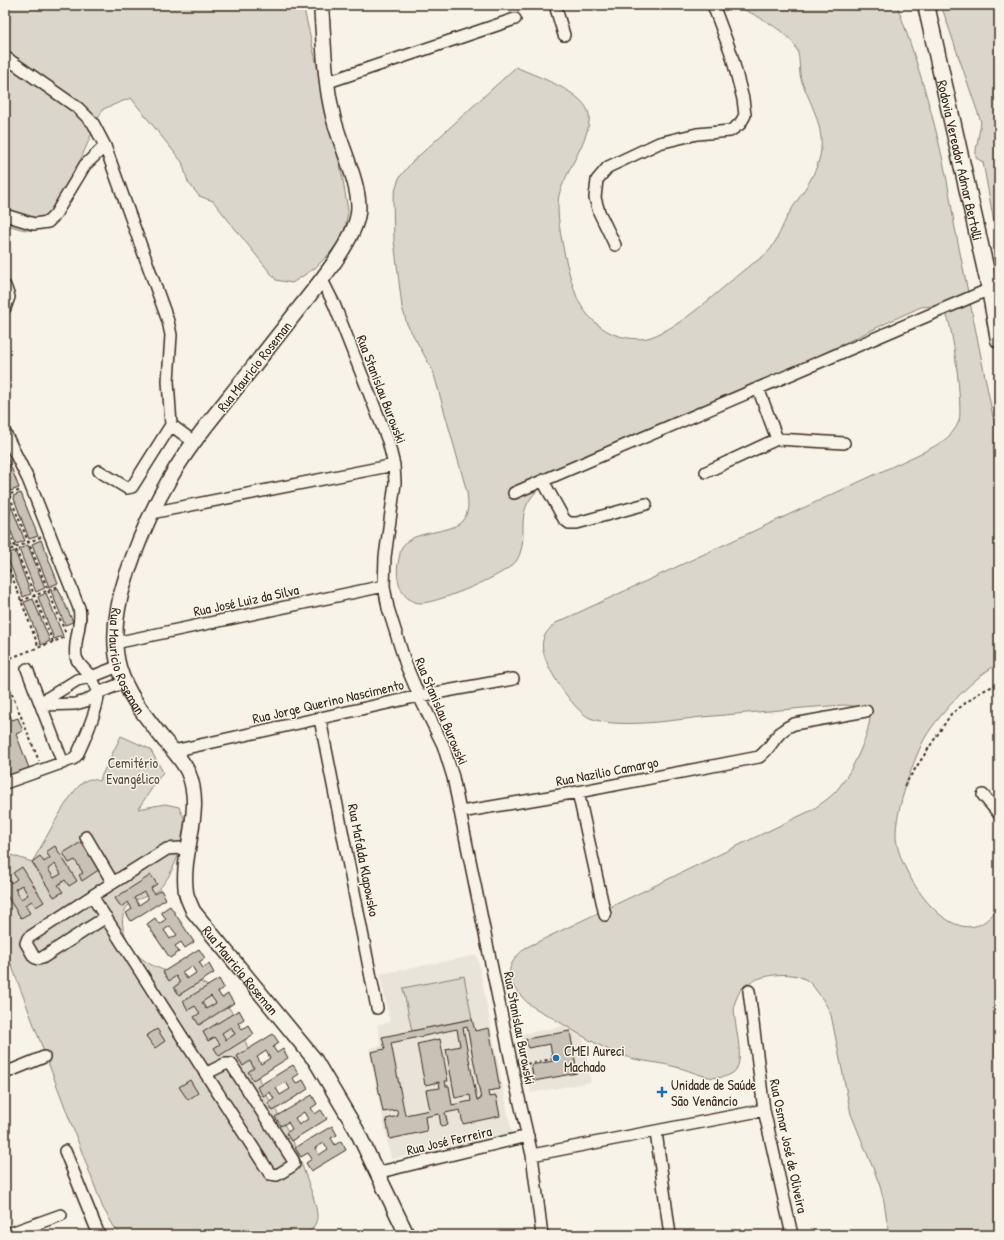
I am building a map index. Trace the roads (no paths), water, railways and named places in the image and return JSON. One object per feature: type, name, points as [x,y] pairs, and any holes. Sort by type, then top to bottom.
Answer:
[{"type":"highway","name":"Rodovia Vereador Admar Bertolli","points":[[926,5],[990,289],[999,340]]},
{"type":"main road","name":"Rua Mauricio Roseman","points":[[321,5],[328,82],[333,116],[357,192],[359,212],[354,230],[322,280],[194,442],[169,479],[151,513],[130,564],[119,600],[115,643],[119,666],[125,682],[140,711],[174,751],[187,772],[194,795],[193,817],[185,878],[186,896],[193,911],[315,1060],[356,1129],[407,1235]]},
{"type":"street","points":[[555,5],[564,35]]},
{"type":"street","points":[[615,245],[599,212],[595,198],[597,180],[608,167],[659,143],[697,134],[730,131],[740,124],[745,115],[743,99],[731,53],[713,5]]},
{"type":"street","points":[[328,82],[515,19]]},
{"type":"street","points":[[5,57],[78,108],[93,124],[106,146],[168,321],[171,335],[168,381],[171,425],[132,488],[127,488],[98,471]]},
{"type":"street","points":[[5,215],[34,224],[48,222],[55,215],[85,166],[106,146]]},
{"type":"street","name":"Rua Stanislau Burowski","points":[[322,280],[334,304],[388,441],[394,464],[395,483],[385,557],[384,586],[388,608],[406,665],[419,696],[443,745],[453,777],[512,1066],[532,1155],[542,1235]]},
{"type":"street","points":[[5,286],[9,297],[5,308]]},
{"type":"street","points":[[514,494],[990,289]]},
{"type":"street","points":[[758,388],[777,439]]},
{"type":"street","points":[[171,425],[194,442]]},
{"type":"street","points":[[5,433],[31,487],[81,615],[76,646],[76,657],[80,665],[92,677],[98,693],[96,705],[77,755],[63,763],[5,783]]},
{"type":"street","points":[[706,472],[777,439],[844,443]]},
{"type":"street","points":[[151,513],[394,464]]},
{"type":"street","points":[[543,481],[564,519],[569,523],[577,523],[646,504]]},
{"type":"street","name":"Rua José Luiz da Silva","points":[[115,643],[384,586]]},
{"type":"street","points":[[40,704],[76,680],[92,677],[119,666]]},
{"type":"street","points":[[27,669],[63,763]]},
{"type":"street","name":"Rua Jorge Querino Nascimento","points":[[174,751],[419,696],[513,678]]},
{"type":"street","points":[[40,704],[75,704],[86,701],[98,693],[125,682]]},
{"type":"street","points":[[68,685],[75,704]]},
{"type":"street","name":"Rua Nazilio Camargo","points":[[461,812],[578,792],[759,757],[765,752],[778,733],[784,728],[794,724],[866,710]]},
{"type":"street","name":"Rua Mafalda Klapowsko","points":[[320,719],[377,1008]]},
{"type":"street","points":[[578,792],[605,915]]},
{"type":"street","points":[[983,795],[999,814]]},
{"type":"street","points":[[86,837],[112,883]]},
{"type":"street","points":[[106,917],[42,958],[38,959],[34,956],[26,943],[28,938],[112,883],[168,849],[189,849]]},
{"type":"street","points":[[92,896],[270,1174],[277,1175],[292,1166],[294,1164],[293,1160],[231,1064],[225,1064],[207,1074]]},
{"type":"street","name":"Rua Osmar José de Oliveira","points":[[749,992],[764,1110],[792,1235]]},
{"type":"street","points":[[5,1073],[44,1057]]},
{"type":"street","points":[[532,1155],[764,1110]]},
{"type":"street","points":[[656,1132],[670,1235]]},
{"type":"street","name":"Rua José Ferreira","points":[[376,1173],[528,1136]]},
{"type":"street","points":[[65,1150],[99,1235]]},
{"type":"street","points":[[5,1235],[61,1215]]},
{"type":"place","name":"CMEI Aureci Machado","points":[[556,1058]]},
{"type":"place","name":"Unidade de Saúde São Venâncio","points":[[662,1092]]},
{"type":"park label","name":"Cemitério Evangélico","points":[[133,770]]}]
